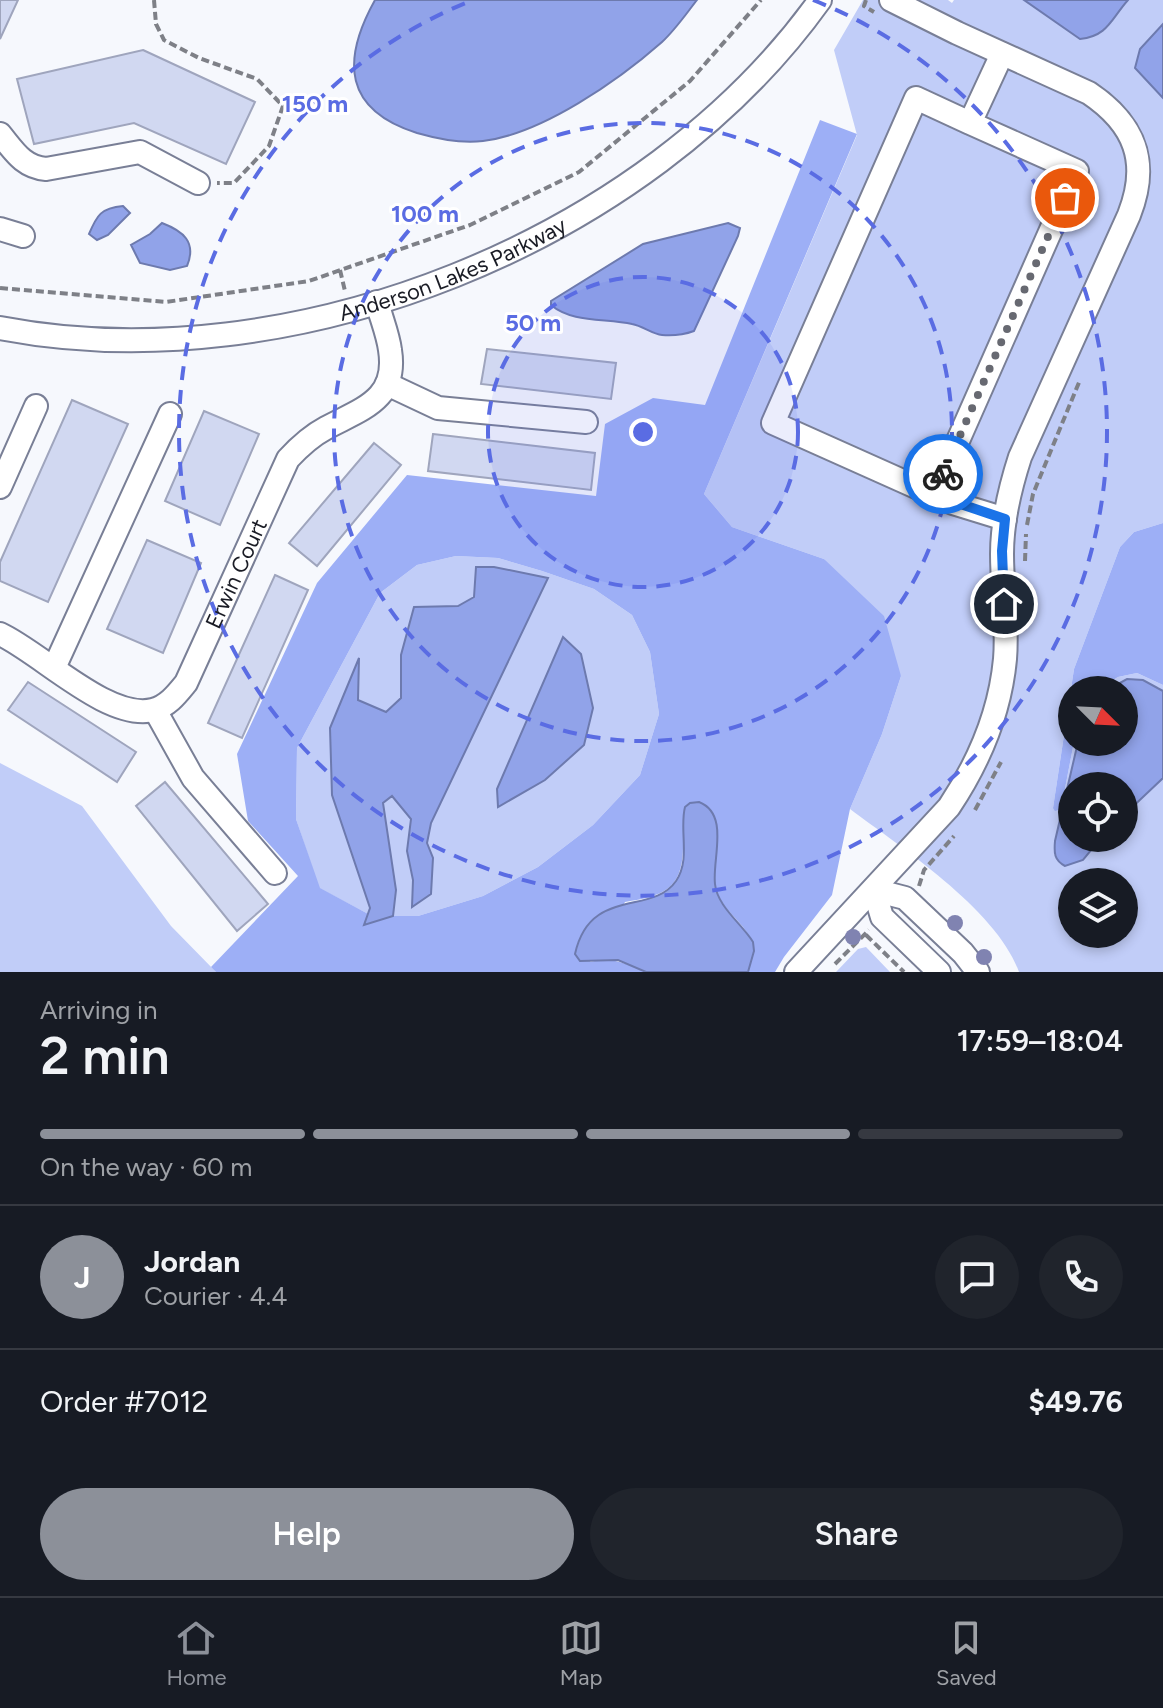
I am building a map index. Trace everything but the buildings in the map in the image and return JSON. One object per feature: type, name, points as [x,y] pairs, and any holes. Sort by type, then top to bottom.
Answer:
[{"type":"street","name":"Anderson Lakes Parkway","points":[[0,328],[82,337],[138,339],[207,336],[334,315],[422,289],[533,241],[647,171],[727,104],[820,0]]},
{"type":"street","points":[[796,972],[949,807],[967,779],[993,721],[1005,658],[1002,551],[1011,482],[1129,215],[1139,180],[1132,139],[1122,121],[1089,93],[884,7]]},
{"type":"street","points":[[970,123],[1002,54]]},
{"type":"street","points":[[934,495],[1077,171],[916,98],[773,423],[934,495],[1005,519]]},
{"type":"street","points":[[0,134],[23,163],[34,168],[46,169],[140,152],[198,183]]},
{"type":"street","points":[[0,229],[23,236]]},
{"type":"street","points":[[377,302],[390,349],[387,384],[438,408],[586,422]]},
{"type":"street","name":"Erwin Court","points":[[155,710],[172,699],[186,683],[288,459],[306,440],[365,409],[378,399],[387,384]]},
{"type":"street","points":[[0,487],[36,406]]},
{"type":"street","points":[[54,668],[170,414]]},
{"type":"street","points":[[0,634],[111,705],[132,712],[155,710],[193,778],[275,873]]},
{"type":"street","points":[[874,890],[882,917],[939,972]]},
{"type":"street","points":[[874,890],[905,898],[963,953],[978,972]]},
{"type":"path","points":[[154,0],[156,24],[164,40],[199,58],[257,79],[283,106],[269,146],[234,183],[198,183]]},
{"type":"path","points":[[0,288],[166,302],[309,281],[470,225],[579,172],[690,81],[761,0]]},
{"type":"path","points":[[866,0],[864,6],[884,7]]},
{"type":"path","points":[[827,972],[873,925]]},
{"type":"path","points":[[866,935],[904,972]]},
{"type":"shaded area","points":[[375,0],[697,0],[662,42],[624,73],[578,103],[530,128],[506,136],[466,142],[417,133],[393,123],[375,111],[363,97],[356,81],[354,63],[364,22]]},
{"type":"shaded area","points":[[863,0],[948,0],[952,3],[954,0],[1163,0],[1163,523],[1134,532],[1120,547],[1073,676],[1058,676],[1058,756],[1061,756],[1053,808],[1058,809],[1054,854],[1059,862],[1083,860],[1090,852],[1138,852],[1138,802],[1163,778],[1163,972],[1019,972],[1008,949],[970,903],[921,861],[850,809],[882,734],[901,676],[824,559],[732,527],[704,494],[857,135],[834,50]]},
{"type":"shaded area","points":[[1024,0],[1128,0],[1108,26],[1097,34],[1080,39]]},
{"type":"shaded area","points":[[1163,24],[1163,98],[1135,68],[1140,49]]},
{"type":"shaded area","points":[[820,120],[857,134],[704,494],[732,527],[824,559],[884,616],[901,676],[882,734],[850,809],[832,895],[775,972],[748,972],[752,947],[746,930],[719,897],[714,871],[683,849],[679,874],[674,882],[668,889],[650,897],[625,902],[590,962],[612,960],[646,972],[216,972],[211,967],[298,876],[248,821],[237,754],[317,583],[407,475],[596,496],[605,424],[653,398],[705,405]],"holes":[[[456,556],[498,558],[594,589],[632,615],[650,652],[659,714],[640,775],[593,825],[538,867],[483,896],[418,916],[372,916],[320,888],[296,819],[297,748],[380,593],[417,565]]]},
{"type":"shaded area","points":[[123,206],[130,213],[108,235],[97,240],[89,234],[101,214]]},
{"type":"shaded area","points":[[162,223],[186,238],[190,250],[187,266],[170,270],[140,263],[131,245]]},
{"type":"shaded area","points":[[728,223],[740,228],[738,236],[694,331],[662,335],[632,324],[569,315],[551,305],[551,301],[643,244]]},
{"type":"shaded area","points":[[1163,523],[1163,685],[1137,673],[1073,676],[1120,547],[1134,532]]},
{"type":"shaded area","points":[[456,556],[498,558],[542,571],[594,589],[632,615],[650,652],[659,714],[640,775],[593,825],[538,867],[483,896],[418,916],[372,916],[319,888],[296,819],[297,748],[380,593],[417,565]]},
{"type":"shaded area","points":[[476,567],[494,567],[548,578],[431,823],[427,843],[433,858],[431,894],[412,907],[413,880],[407,851],[411,819],[392,796],[383,803],[396,890],[393,916],[364,925],[370,908],[332,795],[330,728],[359,658],[358,700],[386,712],[401,698],[401,655],[414,607],[458,606],[474,597]]},
{"type":"shaded area","points":[[563,637],[581,654],[593,708],[584,745],[545,780],[498,807],[497,789]]},
{"type":"shaded area","points":[[1137,673],[1163,685],[1163,691],[1158,687],[1138,686],[1138,676],[1123,676]]},
{"type":"shaded area","points":[[1138,680],[1163,691],[1163,778],[1138,802],[1138,772],[1071,772],[1075,756],[1138,756]]},
{"type":"shaded area","points":[[1061,756],[1071,756],[1068,772],[1058,772]]},
{"type":"shaded area","points":[[1071,756],[1075,756],[1071,772],[1068,772]]},
{"type":"shaded area","points":[[0,763],[82,806],[171,926],[216,972],[0,972]]},
{"type":"shaded area","points":[[1058,775],[1058,810],[1053,808]]},
{"type":"shaded area","points":[[699,802],[714,816],[717,827],[715,884],[720,900],[753,942],[754,951],[748,972],[646,972],[618,960],[580,961],[575,954],[583,933],[594,919],[607,910],[652,898],[676,881],[683,863],[685,807]]},
{"type":"shaded area","points":[[1058,828],[1058,852],[1090,852],[1083,860],[1065,866],[1056,856]]},
{"type":"shaded area","points":[[866,947],[890,972],[836,972],[858,949]]},
{"type":"way so far","points":[[943,474],[1065,198]]},
{"type":"route","points":[[943,474],[934,495],[1005,519],[1002,551],[1004,604]]}]
